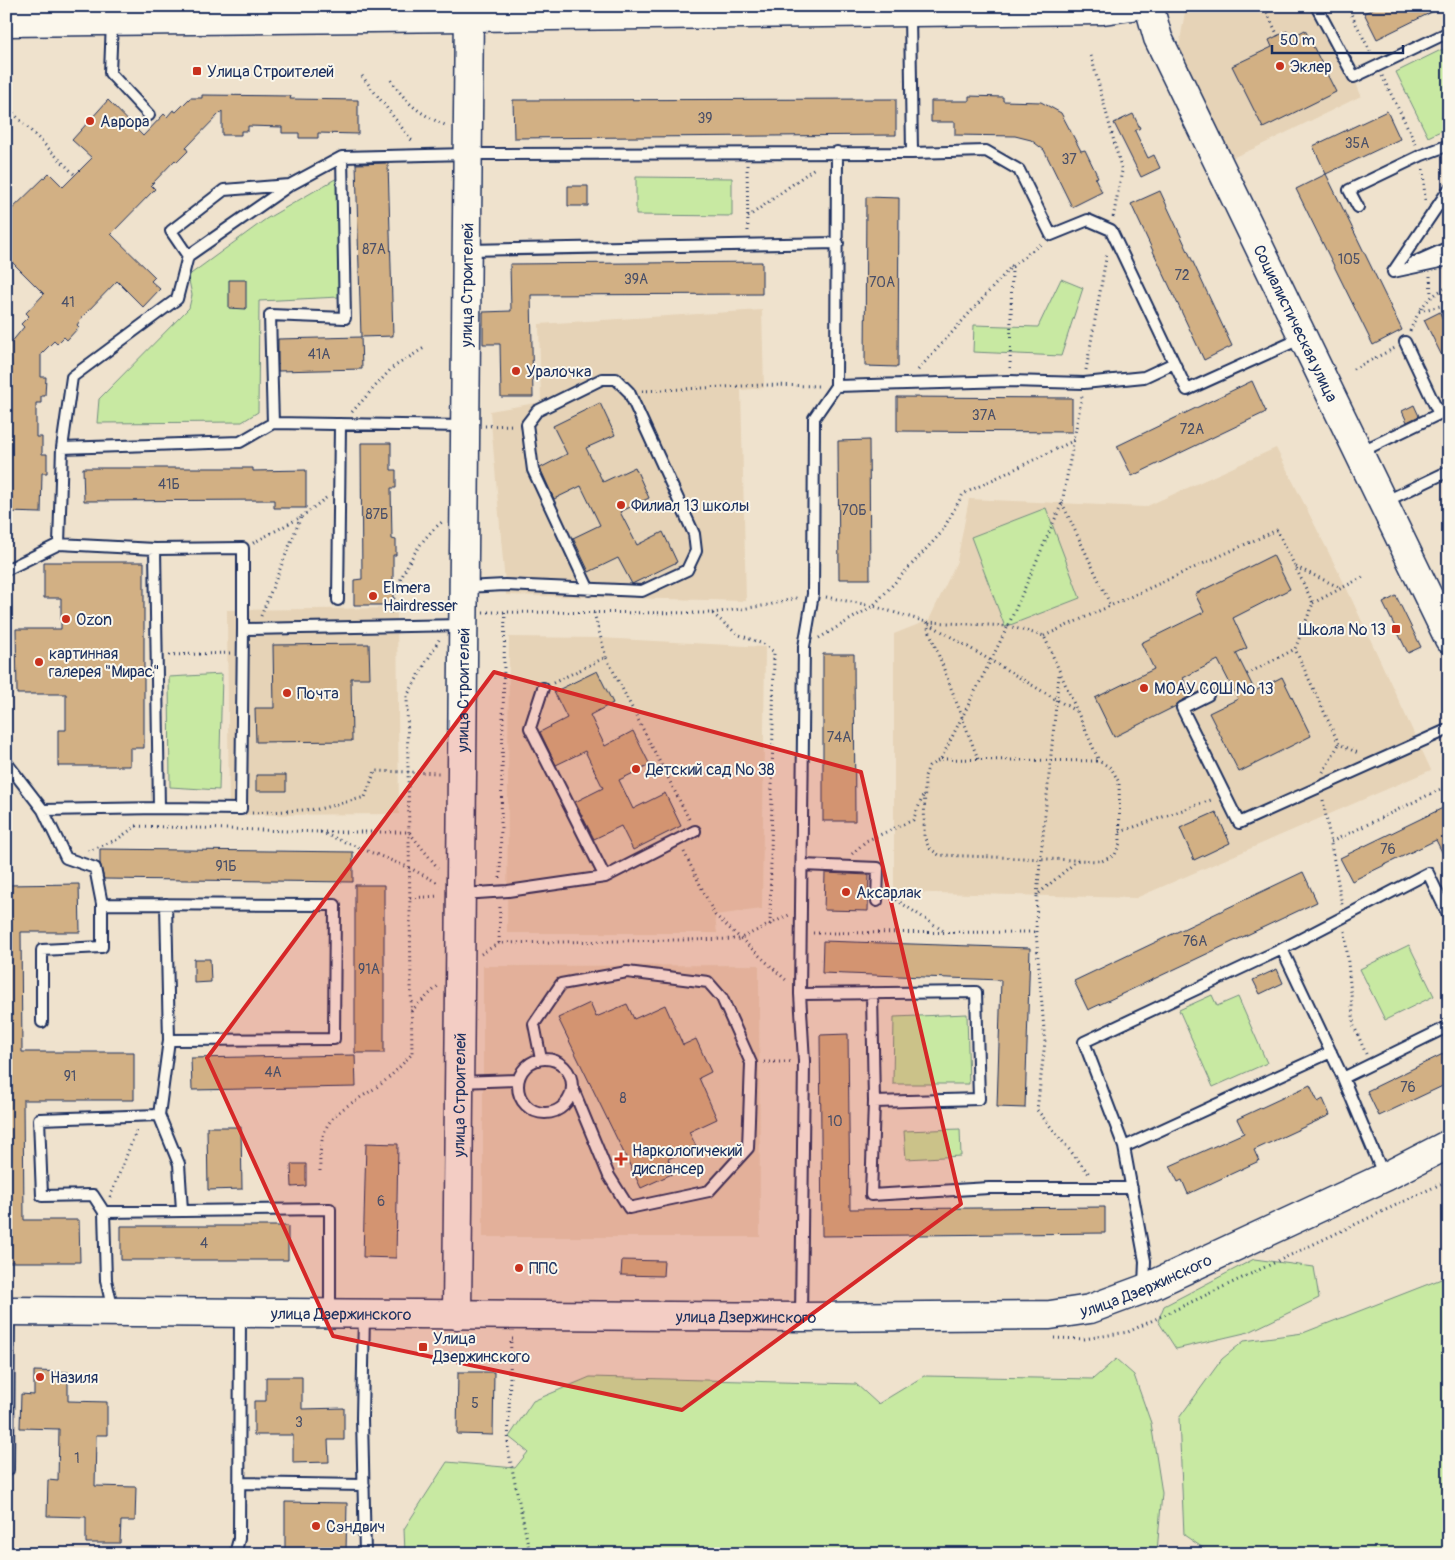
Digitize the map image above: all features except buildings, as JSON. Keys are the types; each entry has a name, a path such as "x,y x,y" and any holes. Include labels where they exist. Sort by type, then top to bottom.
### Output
{"main road":[{"path":"6,22 469,11 910,13 1103,10 1132,6"},
{"name":"Социалистическая улица","path":"1149,6 1158,38 1449,639"},
{"name":"улица Строителей","path":"457,1315 462,772 460,613 474,426 467,250 458,155 469,11"},
{"name":"улица Дзержинского","path":"8,1311 801,1317 1050,1315 1090,1309 1144,1289 1385,1177 1449,1144"}],"lane":[{"path":"1316,6 1354,77 1449,32"},
{"path":"910,13 912,153"},
{"path":"112,20 110,73 149,115"},
{"path":"1358,207 1350,190 1422,155 1449,145"},
{"path":"59,544 62,448 72,376 177,299 188,256 290,185 342,158 458,155 912,153 986,150 1019,170 1051,235 1088,220 1111,230 1187,390 1304,337"},
{"path":"801,1317 804,1062 800,994 800,909 804,647 813,594 814,418 836,386 837,152"},
{"path":"273,423 270,315 345,318 342,158"},
{"path":"188,256 171,231 224,190 290,185"},
{"path":"1393,272 1449,189"},
{"path":"467,250 838,243"},
{"path":"1393,272 1449,248"},
{"path":"1393,272 1449,260"},
{"path":"1359,452 1438,414 1405,342"},
{"path":"836,386 1010,381 1084,383 1144,377 1174,363"},
{"path":"243,628 388,626 460,613 505,585 589,590 642,591 687,570 696,552 694,534 629,392 616,379 602,379 537,410 527,424 533,470 589,590"},
{"path":"62,448 240,442 273,423 474,426"},
{"path":"338,600 340,424"},
{"path":"1383,503 1449,471"},
{"path":"6,570 59,544 155,549 243,548 240,808 43,810"},
{"path":"155,549 159,808"},
{"path":"543,688 530,728 605,877"},
{"path":"1208,694 1182,708 1239,823 1449,729"},
{"path":"6,762 43,810 66,858 95,868 102,904 102,947 42,950 42,1022"},
{"path":"461,894 500,891 605,877 694,831"},
{"path":"802,865 878,868 877,901"},
{"path":"1144,1289 1144,1261 1124,1147 1084,1042 1282,949 1428,873 1449,917"},
{"path":"102,904 335,905 334,1039 169,1040"},
{"path":"166,904 169,1040 159,1115 179,1164 182,1210"},
{"path":"1282,949 1343,1078 1385,1177"},
{"path":"541,1059 534,1024 561,984 627,972 708,982 722,998 751,1063 748,1148 709,1191 629,1208 609,1176 573,1089 569,1073 557,1062 541,1059 526,1066 518,1080 520,1098 532,1111 550,1114 566,1105 573,1089"},
{"path":"800,994 976,992 980,1099 874,1102"},
{"path":"872,993 874,1102 872,1195 989,1188 1132,1188"},
{"path":"1343,1078 1449,1026"},
{"path":"1124,1147 1330,1052"},
{"path":"459,1082 518,1080"},
{"path":"113,1312 106,1280 104,1212 93,1194 42,1196 39,1119 142,1114 159,1115"},
{"path":"104,1212 330,1209 330,1314"},
{"path":"6,1470 8,1470 8,1311"},
{"path":"235,1554 239,1539 240,1313"},
{"path":"364,1314 362,1418 365,1554"},
{"path":"239,1483 364,1485"}],"path":[{"path":"1347,6 1422,155"},
{"path":"1265,8 1278,36"},
{"path":"941,759 1008,626 1062,503 1075,440 1122,170 1091,56"},
{"path":"362,76 424,156"},
{"path":"390,80 404,99 422,115 445,125"},
{"path":"6,106 75,175"},
{"path":"446,116 445,125 458,155"},
{"path":"748,217 837,152"},
{"path":"747,153 748,244"},
{"path":"906,383 1012,266 1051,235"},
{"path":"1010,381 1012,266"},
{"path":"1449,286 1432,295 1418,311 1449,304"},
{"path":"340,424 392,368 424,348"},
{"path":"629,392 764,385 836,386"},
{"path":"474,426 527,424"},
{"path":"804,647 873,606 941,533 963,494 1075,440"},
{"path":"243,548 300,517 340,489"},
{"path":"1062,503 1111,606"},
{"path":"256,629 300,517"},
{"path":"388,626 394,594 410,562 431,530 446,519 446,529"},
{"path":"320,1171 319,1147 327,1123 350,1102 382,1084 412,1054 410,1012 410,868 406,773 407,696 460,613 504,611 712,613 769,605 813,594 873,606 926,622 1008,626 1044,636 1277,530 1313,602"},
{"path":"1295,567 1341,588"},
{"path":"1247,674 1295,649 1313,602 1363,577"},
{"path":"499,943 504,611"},
{"path":"594,613 606,657 694,831"},
{"path":"712,613 737,634 763,644 774,652 770,926"},
{"path":"926,622 990,662 1079,713"},
{"path":"926,622 961,720 978,759"},
{"path":"1044,636 1099,761"},
{"path":"1295,649 1339,744 1376,762"},
{"path":"158,655 243,652"},
{"path":"543,688 606,657"},
{"path":"1059,673 1058,700 1050,760 1037,895 1036,932 1044,1042 1037,1110 1101,1188"},
{"path":"1339,744 1323,769 1322,787 1344,918 1354,1026 1370,1064"},
{"path":"941,759 1050,760 1099,761 1111,768 1119,782 1120,843 1115,855 1102,861 939,855 929,848 924,836 924,794 925,776 929,766 941,759"},
{"path":"242,814 319,809 365,798 375,771 406,773 462,772"},
{"path":"1331,842 1449,785"},
{"path":"839,866 866,841 913,820 924,794"},
{"path":"1120,832 1225,795"},
{"path":"86,852 116,840 144,822"},
{"path":"136,826 320,832 409,832"},
{"path":"320,832 410,868 461,894"},
{"path":"409,832 461,894"},
{"path":"678,840 715,915 739,939 764,958 800,994"},
{"path":"1037,895 1078,859"},
{"path":"878,868 893,899 945,932"},
{"path":"410,898 461,894"},
{"path":"410,1012 460,966 499,943 739,939 770,926 800,909"},
{"path":"800,933 1036,932"},
{"path":"751,1063 804,1062"},
{"path":"104,1212 142,1114"}],"highlighted area":[{"path":"494,672 861,772 961,1204 682,1410 333,1336 207,1058"}],"shaded area":[{"path":"1186,6 1316,6 1354,77 1361,96 1220,163 1175,70"},
{"name":"Филиал 13 школы","path":"762,310 764,388 741,390 746,601 506,595 490,411 541,402 539,324"},
{"name":"МОАУ СОШ № 13","path":"1276,448 1345,585 1431,770 1136,898 894,892 894,634 929,620 957,561 969,499 1145,507"},
{"path":"397,608 399,814 229,815 227,610"},
{"name":"Детский сад № 38","path":"509,637 600,638 765,647 762,909 715,915 717,933 507,933"},
{"name":"Наркологичекий диспансер","path":"759,965 760,1237 483,1237 483,966"}],"green space":[{"path":"1449,46 1449,127 1428,137 1396,72"},
{"path":"636,177 732,178 732,216 636,215"},
{"path":"337,178 339,297 259,301 258,412 242,422 97,423 99,399 189,308 192,295 188,276 266,219"},
{"path":"1061,279 1083,288 1061,356 973,352 974,325 1038,327"},
{"path":"1046,508 1080,598 1005,627 971,537"},
{"path":"222,674 219,790 170,787 169,677"},
{"path":"1409,945 1434,996 1385,1020 1360,969"},
{"path":"1212,995 1217,1006 1238,997 1267,1063 1213,1087 1179,1010"},
{"path":"967,1014 969,1084 893,1084 894,1017"},
{"path":"960,1129 961,1156 906,1159 904,1131"},
{"path":"1254,1259 1314,1267 1319,1298 1249,1332 1176,1349 1158,1321 1164,1306"},
{"path":"1449,1276 1449,1554 1212,1554 1184,1535 1179,1418 1222,1359 1244,1341 1303,1333"},
{"path":"1116,1359 1134,1375 1151,1423 1162,1493 1157,1552 1155,1554 405,1554 404,1529 447,1462 515,1468 528,1452 509,1437 533,1401 590,1377 856,1384 878,1404 924,1376 1093,1379"}],"place":[{"name":"Эклер","path":"1280,66"},
{"name":"Улица Строителей","path":"197,71"},
{"name":"Аврора","path":"90,121"},
{"name":"Уралочка","path":"516,371"},
{"name":"Филиал 13 школы","path":"621,505"},
{"name":"Elmera Hairdresser","path":"373,596"},
{"name":"Ozon","path":"66,619"},
{"name":"Школа № 13","path":"1396,629"},
{"name":"картинная галерея \"Мирас\"","path":"39,662"},
{"name":"МОАУ СОШ № 13","path":"1144,688"},
{"name":"Почта","path":"287,693"},
{"name":"Детский сад № 38","path":"636,769"},
{"name":"Аксарлак","path":"846,892"},
{"name":"Наркологичекий диспансер","path":"621,1159"},
{"name":"ППС","path":"519,1268"},
{"name":"Улица Дзержинского","path":"423,1347"},
{"name":"Назиля","path":"40,1377"},
{"name":"Сэндвич","path":"316,1526"}]}
